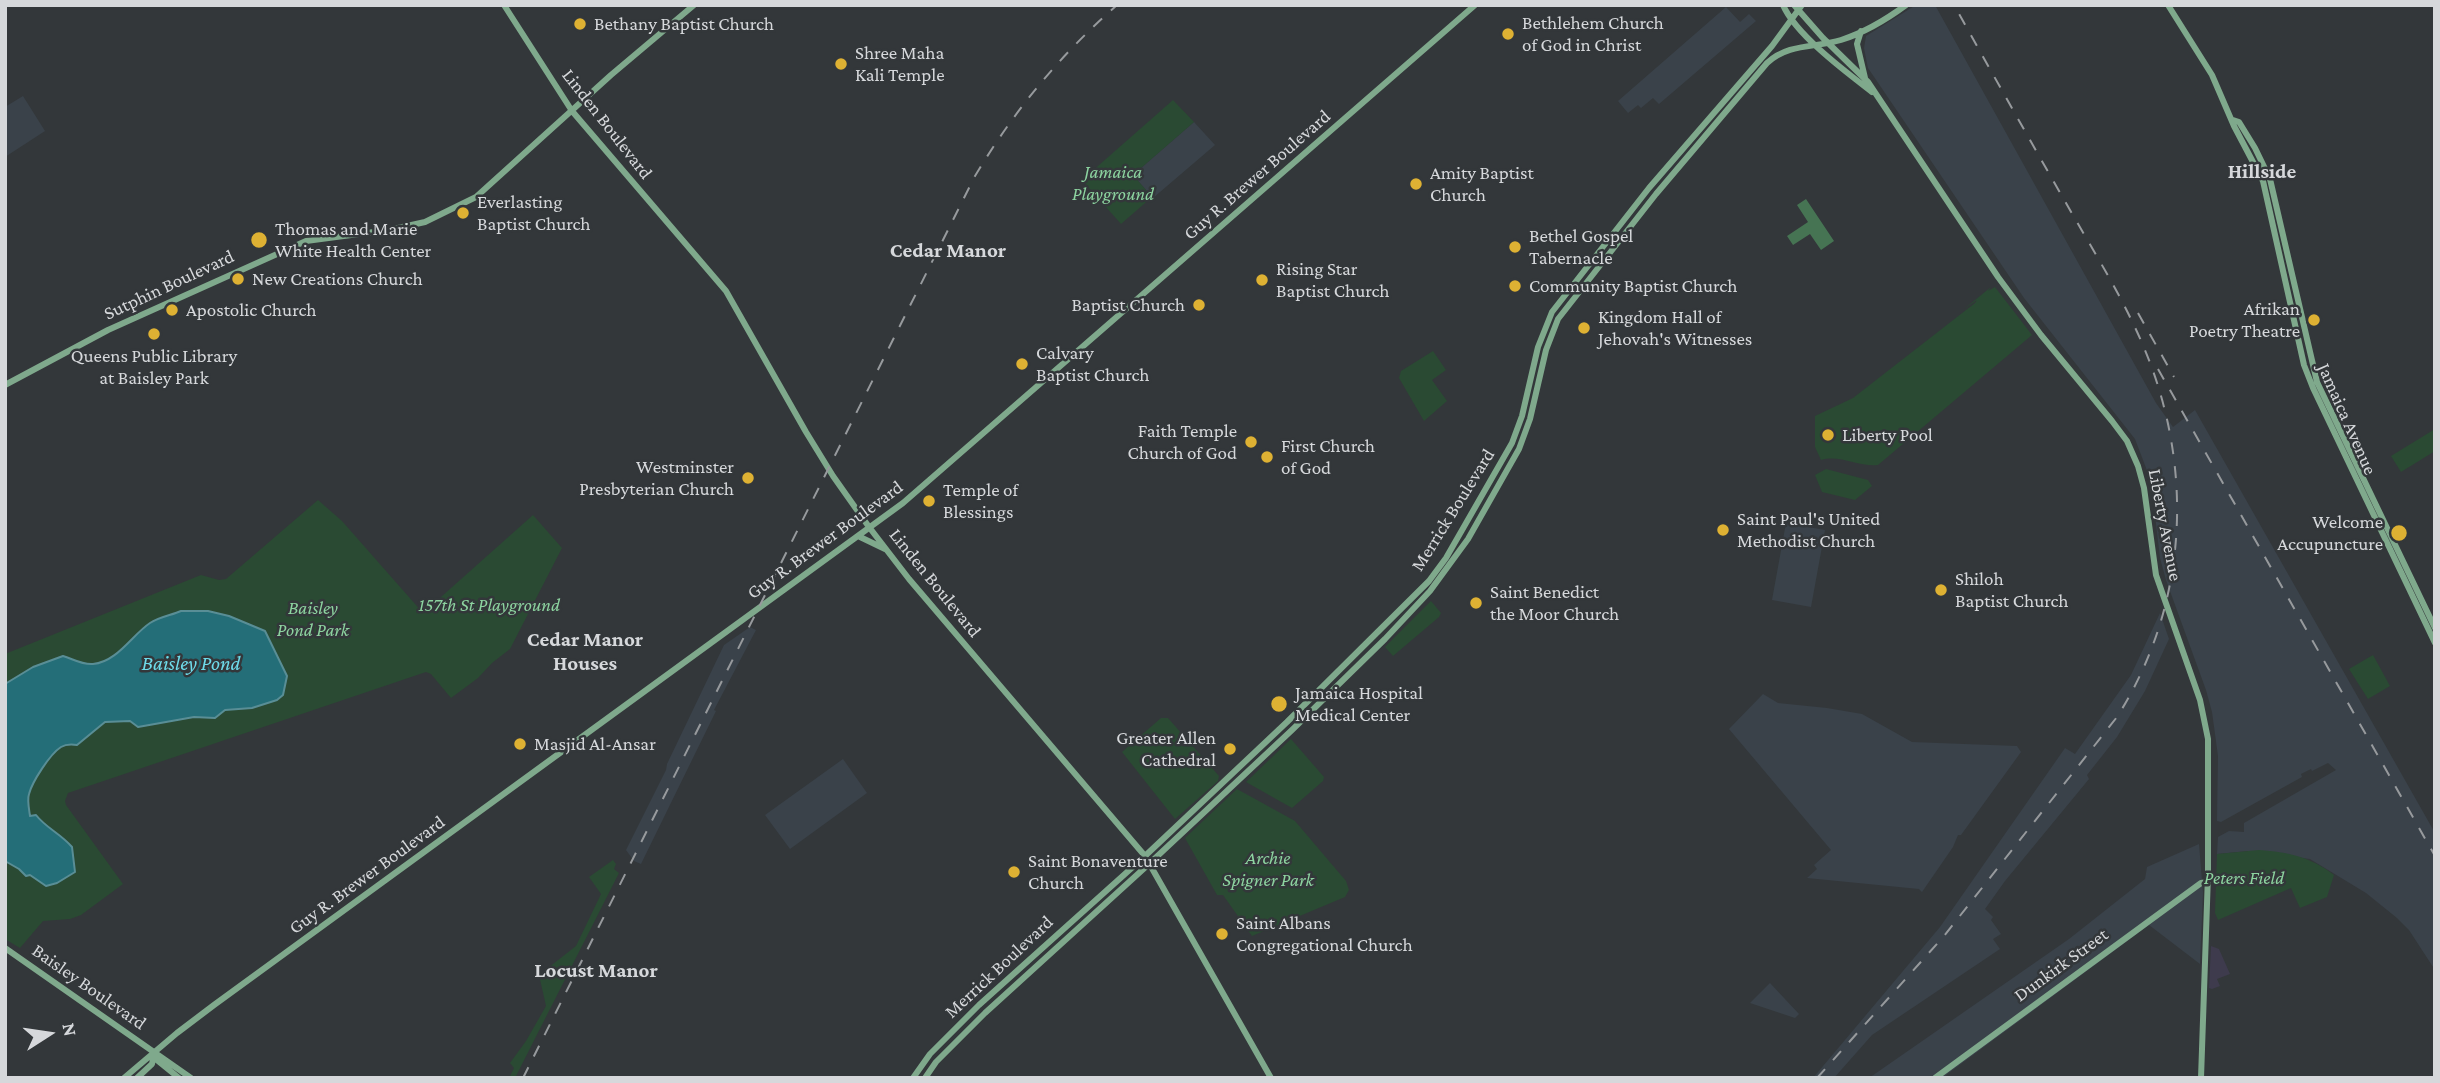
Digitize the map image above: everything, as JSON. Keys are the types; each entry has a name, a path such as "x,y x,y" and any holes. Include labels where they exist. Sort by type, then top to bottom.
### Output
{"main road":[{"name":"Linden Boulevard","path":"504,5 572,111 726,291 806,432 869,527 909,579 1150,863 1270,1078"},
{"name":"Sutphin Boulevard","path":"5,385 108,330 306,241 389,230 439,217 476,197 694,5"},
{"name":"Guy R. Brewer Boulevard","path":"124,1078 205,1012 858,536 948,466 1475,5"},
{"name":"Liberty Avenue","path":"1783,5 1791,19 1816,44 1876,96"},
{"name":"Merrick Boulevard","path":"925,1078 936,1062 983,1014 1292,730 1385,639 1448,569 1488,506 1519,449 1530,419 1546,350 1558,318 1656,194 1768,63 1788,50 1841,40 1906,5"},
{"name":"Jamaica Avenue","path":"2168,5 2212,75 2234,126 2263,181 2269,198 2304,365 2435,643"},
{"name":"Liberty Avenue","path":"1798,7 1828,43 1865,79 1998,277 2041,335 2112,421 2135,456 2144,488 2156,575 2200,700 2207,732 2208,882 2201,1078"},
{"name":"Merrick Boulevard","path":"913,1078 930,1054 976,1008 1145,856 1287,722 1429,581 1446,558 1512,443 1522,416 1538,347 1552,312 1641,198 1772,46 1798,7"},
{"path":"1861,30 1857,44 1865,79"},
{"name":"Jamaica Avenue","path":"2233,120 2239,122 2270,180 2284,230 2306,345 2320,390 2435,628"},
{"path":"858,536 887,550"},
{"name":"Dunkirk Street","path":"1935,1078 2201,883 2208,882"},
{"name":"Baisley Boulevard","path":"5,948 191,1078"},
{"path":"976,1008 983,1014"},
{"name":"Guy R. Brewer Boulevard","path":"137,1078 152,1063 155,1052"},
{"name":"Baisley Boulevard","path":"155,1052 158,1061 179,1078"}],"shaded area":[{"path":"1916,5 1935,5 2156,403 2173,427 2195,410 2435,833 2435,970 2409,930 2397,918 2366,893 2310,859 2249,851 2217,854 2218,837 2229,831 2244,832 2244,823 2336,770 2328,763 2312,771 2311,769 2301,774 2302,777 2221,822 2217,821 2218,756 2212,712 2166,580 2160,558 2151,481 2135,439 2024,298 1868,68 1864,48 1866,36"},
{"path":"1726,7 1740,22 1749,14 1756,21 1659,104 1653,98 1641,108 1638,105 1628,113 1618,101"},
{"path":"23,96 45,131 5,157 5,107"},
{"path":"1194,122 1215,145 1153,198 1133,175"},
{"path":"1786,523 1825,530 1811,607 1772,600"},
{"path":"2160,613 2169,639 2145,691 2117,737 2087,775 2089,779 1985,909 1993,917 1991,920 2001,934 1993,939 2000,949 1872,1035 1834,1078 1813,1078 1940,927 2065,748 2075,754 2131,675"},
{"path":"750,627 756,630 714,710 716,711 641,864 634,861 626,850 724,645"},
{"path":"1763,694 1778,703 1862,714 1912,742 2017,746 2021,752 1961,835 1958,835 1953,847 1922,892 1919,889 1807,878 1817,869 1814,865 1831,850 1729,729"},
{"path":"843,759 867,793 790,849 765,815"},
{"path":"2199,844 2203,893 2200,964 2149,925 1942,1078 1869,1078 2069,939 2145,879 2147,867"},
{"path":"2211,946 2219,949 2230,974 2217,979 2220,986 2212,989 2209,988"},
{"path":"1770,983 1799,1014 1795,1018 1750,1003"}],"green space":[{"name":"Jamaica Playground","path":"1173,100 1194,122 1133,175 1152,197 1121,224 1082,180"},
{"path":"1806,199 1834,241 1821,250 1810,234 1793,245 1787,236 1808,222 1797,205"},
{"path":"1991,287 1988,291 1995,287 2032,335 1878,465 1835,459 1821,460 1815,447 1815,416 1853,398 1975,303 1977,300 1964,309"},
{"path":"1433,351 1446,370 1432,380 1447,401 1424,421 1399,378 1401,371"},
{"path":"2435,429 2435,451 2401,472 2391,456"},
{"path":"1826,469 1868,480 1872,486 1855,500 1822,492 1815,475"},
{"name":"Baisley Pond Park","path":"318,500 342,521 423,613 533,515 562,548 510,649 451,698 431,674 426,672 68,793 66,805 123,884 81,915 70,919 43,921 20,948 5,939 5,654 201,575 226,579"},
{"path":"1431,601 1441,613 1439,617 1393,656 1385,647"},
{"path":"2373,655 2390,686 2368,699 2349,669"},
{"name":"Archie Spigner Park","path":"1161,718 1168,718 1219,776 1218,781 1175,819 1122,752"},
{"name":"Archie Spigner Park","path":"1291,739 1324,777 1323,781 1292,808 1246,782"},
{"name":"Archie Spigner Park","path":"1237,789 1295,821 1346,881 1349,890 1345,897 1252,936 1223,895 1217,895 1185,838"},
{"name":"Peters Field","path":"2259,850 2299,856 2334,875 2327,897 2300,908 2291,888 2218,920 2215,913 2217,854"},
{"path":"613,860 616,864 614,869 619,873 515,1078 509,1078 514,1068 510,1063 546,1006 539,975 576,946 601,894 589,877"}],"water":[{"name":"Baisley Pond","path":"181,611 208,611 229,616 265,631 287,676 283,695 277,700 252,708 225,710 215,718 194,717 138,727 130,721 105,722 77,745 61,747 38,776 29,794 28,805 30,816 36,815 72,847 75,872 46,886 30,875 26,876 5,861 5,684 33,667 63,656 85,664 102,662 117,653 150,623"}],"railway":[{"path":"523,1078 975,176 1039,85 1076,44 1117,5"},
{"path":"1817,1078 1944,936 2117,717 2141,673 2159,628 2171,581 2176,533 2176,485 2171,437 2159,389 2142,343 2116,289 1954,5"},
{"path":"2138,313 2174,377"},
{"path":"2158,369 2435,856"}],"place":[{"name":"Bethany Baptist Church","path":"580,24"},
{"name":"Bethlehem Church of God in Christ","path":"1508,34"},
{"name":"Shree Maha Kali Temple","path":"841,64"},
{"name":"Amity Baptist Church","path":"1416,184"},
{"name":"Everlasting Baptist Church","path":"463,213"},
{"name":"Thomas and Marie White Health Center","path":"259,240"},
{"name":"Bethel Gospel Tabernacle","path":"1515,247"},
{"name":"New Creations Church","path":"238,279"},
{"name":"Rising Star Baptist Church","path":"1262,280"},
{"name":"Community Baptist Church","path":"1515,286"},
{"name":"Baptist Church","path":"1199,305"},
{"name":"Apostolic Church","path":"172,310"},
{"name":"Afrikan Poetry Theatre","path":"2314,320"},
{"name":"Kingdom Hall of Jehovah's Witnesses","path":"1584,328"},
{"name":"Queens Public Library at Baisley Park","path":"154,334"},
{"name":"Calvary Baptist Church","path":"1022,364"},
{"name":"Liberty Pool","path":"1828,435"},
{"name":"Faith Temple Church of God","path":"1251,442"},
{"name":"First Church of God","path":"1267,457"},
{"name":"Westminster Presbyterian Church","path":"748,478"},
{"name":"Temple of Blessings","path":"929,501"},
{"name":"Saint Paul's United Methodist Church","path":"1723,530"},
{"name":"Welcome Accupuncture","path":"2399,533"},
{"name":"Shiloh Baptist Church","path":"1941,590"},
{"name":"Saint Benedict the Moor Church","path":"1476,603"},
{"name":"Jamaica Hospital Medical Center","path":"1279,704"},
{"name":"Masjid Al-Ansar","path":"520,744"},
{"name":"Greater Allen Cathedral","path":"1230,749"},
{"name":"Saint Bonaventure Church","path":"1014,872"},
{"name":"Saint Albans Congregational Church","path":"1222,934"}],"district":[{"name":"Hillside","path":"2262,172"},
{"name":"Cedar Manor","path":"948,251"},
{"name":"Cedar Manor Houses","path":"585,652"},
{"name":"Locust Manor","path":"596,971"}],"park label":[{"name":"157th St Playground","path":"489,605"}]}
